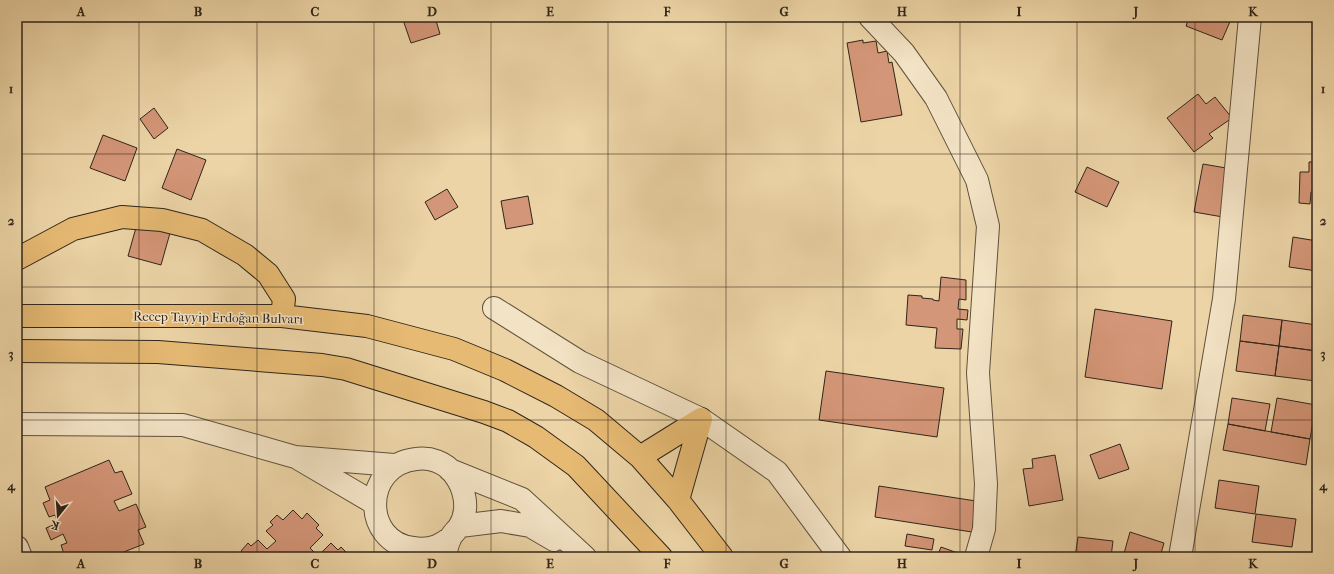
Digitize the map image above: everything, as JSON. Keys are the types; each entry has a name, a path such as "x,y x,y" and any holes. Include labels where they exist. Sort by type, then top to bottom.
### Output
{"main road":[{"path":"17,259 73,229 122,217 162,220 202,230 245,255 268,274 284,299 282,316"},
{"name":"Recep Tayyip Erdoğan Bulvarı","path":"17,316 282,316 367,326 454,349 505,370 556,396 596,420 640,457 678,500 722,557"},
{"path":"17,351 158,352 322,365 346,369 428,394 508,421 536,437 576,466 661,557"},
{"path":"640,457 702,419"},
{"path":"678,500 702,419"}],"street":[{"path":"870,17 904,53 936,98 977,180 988,226 978,373 986,484 984,529 976,557"},
{"path":"1180,557 1224,299 1250,17"},
{"path":"494,308 580,362 702,419 777,472 840,557"},
{"path":"17,424 183,425 295,457 394,465 408,460 422,458 438,461 450,470 460,482 465,496 465,512 451,540"},
{"path":"295,457 374,503"},
{"path":"394,465 384,475 377,488 374,503 376,517 383,531 398,549 407,547 422,549 436,546 501,521 530,526 584,557"},
{"path":"450,470 522,499 584,557"},
{"path":"17,547 21,557"}],"building":[{"path":"402,17 435,17 440,34 411,43"},
{"path":"1189,17 1232,17 1222,40 1186,26"},
{"path":"863,40 863,43 876,41 878,53 887,51 889,63 892,62 902,115 861,122 847,43"},
{"path":"1198,94 1206,104 1215,97 1232,118 1209,134 1213,138 1194,152 1167,118"},
{"path":"154,108 168,128 154,139 140,119"},
{"path":"103,135 137,148 125,181 90,168"},
{"path":"177,149 206,160 191,200 162,188"},
{"path":"1309,162 1317,162 1317,192 1311,192 1310,204 1299,203 1300,172 1309,172"},
{"path":"1203,164 1232,169 1223,217 1194,212"},
{"path":"1087,167 1119,182 1107,207 1075,192"},
{"path":"447,189 458,207 435,220 425,202"},
{"path":"528,196 533,224 506,229 501,201"},
{"path":"137,224 170,233 161,265 128,256"},
{"path":"1293,237 1317,241 1317,271 1289,267"},
{"path":"941,277 966,280 966,300 959,299 958,309 968,310 967,320 957,319 957,329 963,329 961,349 935,348 937,328 906,325 908,295 922,296 922,298 939,301"},
{"path":"1095,309 1172,321 1162,389 1085,377"},
{"path":"1243,315 1282,320 1279,346 1240,341"},
{"path":"1282,320 1317,325 1317,351 1279,346"},
{"path":"1240,341 1279,346 1275,376 1236,371"},
{"path":"1279,346 1317,351 1316,381 1275,376"},
{"path":"826,371 944,388 937,437 819,420"},
{"path":"1232,398 1270,404 1265,431 1228,424"},
{"path":"1277,398 1316,405 1310,439 1271,432"},
{"path":"1228,424 1310,439 1306,465 1223,450"},
{"path":"1120,444 1129,469 1099,479 1090,455"},
{"path":"1055,455 1063,500 1029,506 1023,469 1033,468 1032,459"},
{"path":"109,460 115,473 122,471 132,494 114,501 119,511 136,504 146,527 138,530 144,544 111,557 65,557 61,545 67,543 63,534 51,540 46,528 58,523 55,515 49,517 43,503 50,500 45,487"},
{"path":"1219,480 1259,486 1255,514 1215,508"},
{"path":"879,486 976,501 972,532 875,517"},
{"path":"293,510 302,519 307,513 319,525 316,528 323,535 310,548 318,556 331,543 338,550 341,547 351,557 246,557 241,551 248,543 251,546 258,540 267,549 276,541 266,531 273,525 270,522 277,515 283,520"},
{"path":"1256,514 1296,519 1292,547 1252,542"},
{"path":"1130,532 1164,543 1160,557 1123,557"},
{"path":"907,534 934,539 932,550 905,546"},
{"path":"1078,537 1113,541 1111,557 1075,557"},
{"path":"941,547 969,557 937,557"}]}
